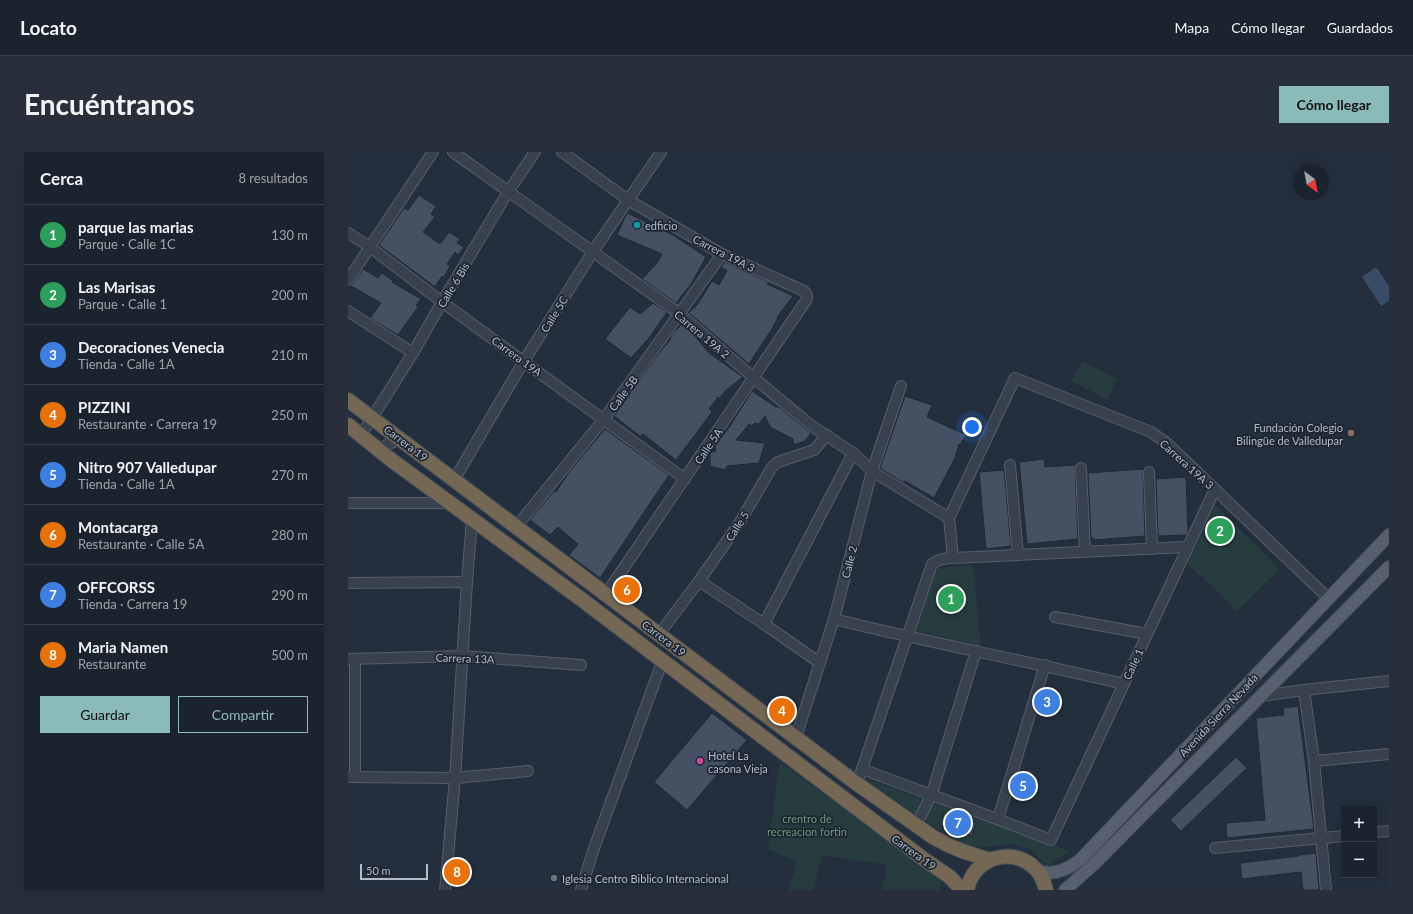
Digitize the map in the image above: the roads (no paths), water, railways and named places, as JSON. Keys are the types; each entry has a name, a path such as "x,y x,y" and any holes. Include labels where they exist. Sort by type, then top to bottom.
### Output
{"highway":[{"name":"Carrera 19","path":"348,400 856,783 916,825 954,849 990,860"},
{"name":"Carrera 19","path":"350,426 390,459 581,599 662,662 925,860 950,877 962,890"},
{"path":"967,890 969,882 979,867 990,860 1003,856 1015,857 1027,862 1037,871 1046,890"}],"main road":[{"name":"Avenida Sierra Nevada","path":"1037,871 1044,873 1056,872 1072,866 1082,859 1389,535"},
{"name":"Avenida Sierra Nevada","path":"1065,890 1094,864 1389,567"}],"street":[{"path":"348,280 432,152"},
{"name":"Carrera 19A 2","path":"453,152 680,314 812,426 853,453 872,471 949,518"},
{"name":"Calle 6 Bis","path":"350,426 359,430 364,430 413,353 508,192 535,152"},
{"name":"Carrera 19A 3","path":"562,152 628,200 722,254 804,291 807,296"},
{"name":"Calle 5C","path":"454,480 524,361 592,252 661,152"},
{"name":"Carrera 19A","path":"348,233 370,247 442,302 685,479"},
{"name":"Calle 5B","path":"516,527 604,419 722,254"},
{"name":"Calle 5A","path":"606,594 754,378 807,299 807,296"},
{"path":"348,311 413,353"},
{"name":"Carrera 19A 3","path":"949,518 1015,378 1151,432 1168,444 1328,598"},
{"name":"Calle 2","path":"796,737 834,619 872,471 901,386"},
{"name":"Calle 5","path":"659,634 699,581 740,522 772,467 778,462 814,450 827,435"},
{"path":"390,459 385,452 385,447 387,444 394,441 402,440"},
{"path":"764,624 853,453"},
{"path":"1010,465 1018,555"},
{"path":"1081,468 1085,552"},
{"path":"1149,472 1152,549"},
{"name":"Calle 1","path":"998,819 1051,840 1215,489"},
{"path":"348,503 452,503"},
{"path":"949,518 954,558"},
{"path":"445,890 455,778 472,519"},
{"path":"856,783 932,564 941,559 954,558 1187,547"},
{"path":"699,581 820,663"},
{"path":"348,583 467,582"},
{"path":"1055,617 1147,634"},
{"path":"834,619 907,637 1045,665 1124,684"},
{"path":"916,825 931,796 976,651"},
{"name":"Carrera 13A","path":"352,659 462,656 581,665"},
{"path":"352,659 352,777 455,778 528,771"},
{"path":"582,890 593,851 662,662"},
{"path":"862,769 931,796 998,819 1045,665"},
{"path":"1260,696 1389,681"},
{"path":"1304,690 1314,762 1326,890"},
{"path":"1314,762 1389,754"},
{"path":"1377,832 1389,831"},
{"path":"1215,848 1341,836"}],"water":[{"path":"1376,267 1389,286 1389,301 1381,306 1362,277"}],"place":[{"name":"edficio","path":"637,225"},
{"name":"Fundación Colegio Bilingüe de Valledupar","path":"1351,433"},
{"name":"Las Marisas","path":"1220,531"},
{"name":"Montacarga","path":"627,590"},
{"name":"parque las marias","path":"951,599"},
{"name":"Decoraciones Venecia","path":"1047,702"},
{"name":"PIZZINI","path":"782,711"},
{"name":"Hotel La casona Vieja","path":"700,761"},
{"name":"Nitro 907 Valledupar","path":"1023,786"},
{"name":"OFFCORSS","path":"958,823"},
{"name":"Maria Namen","path":"457,872"},
{"name":"Iglesia Centro Biblico Internacional","path":"554,878"}],"park label":[{"name":"crentro de recreacion fortin","path":"807,824"}]}
